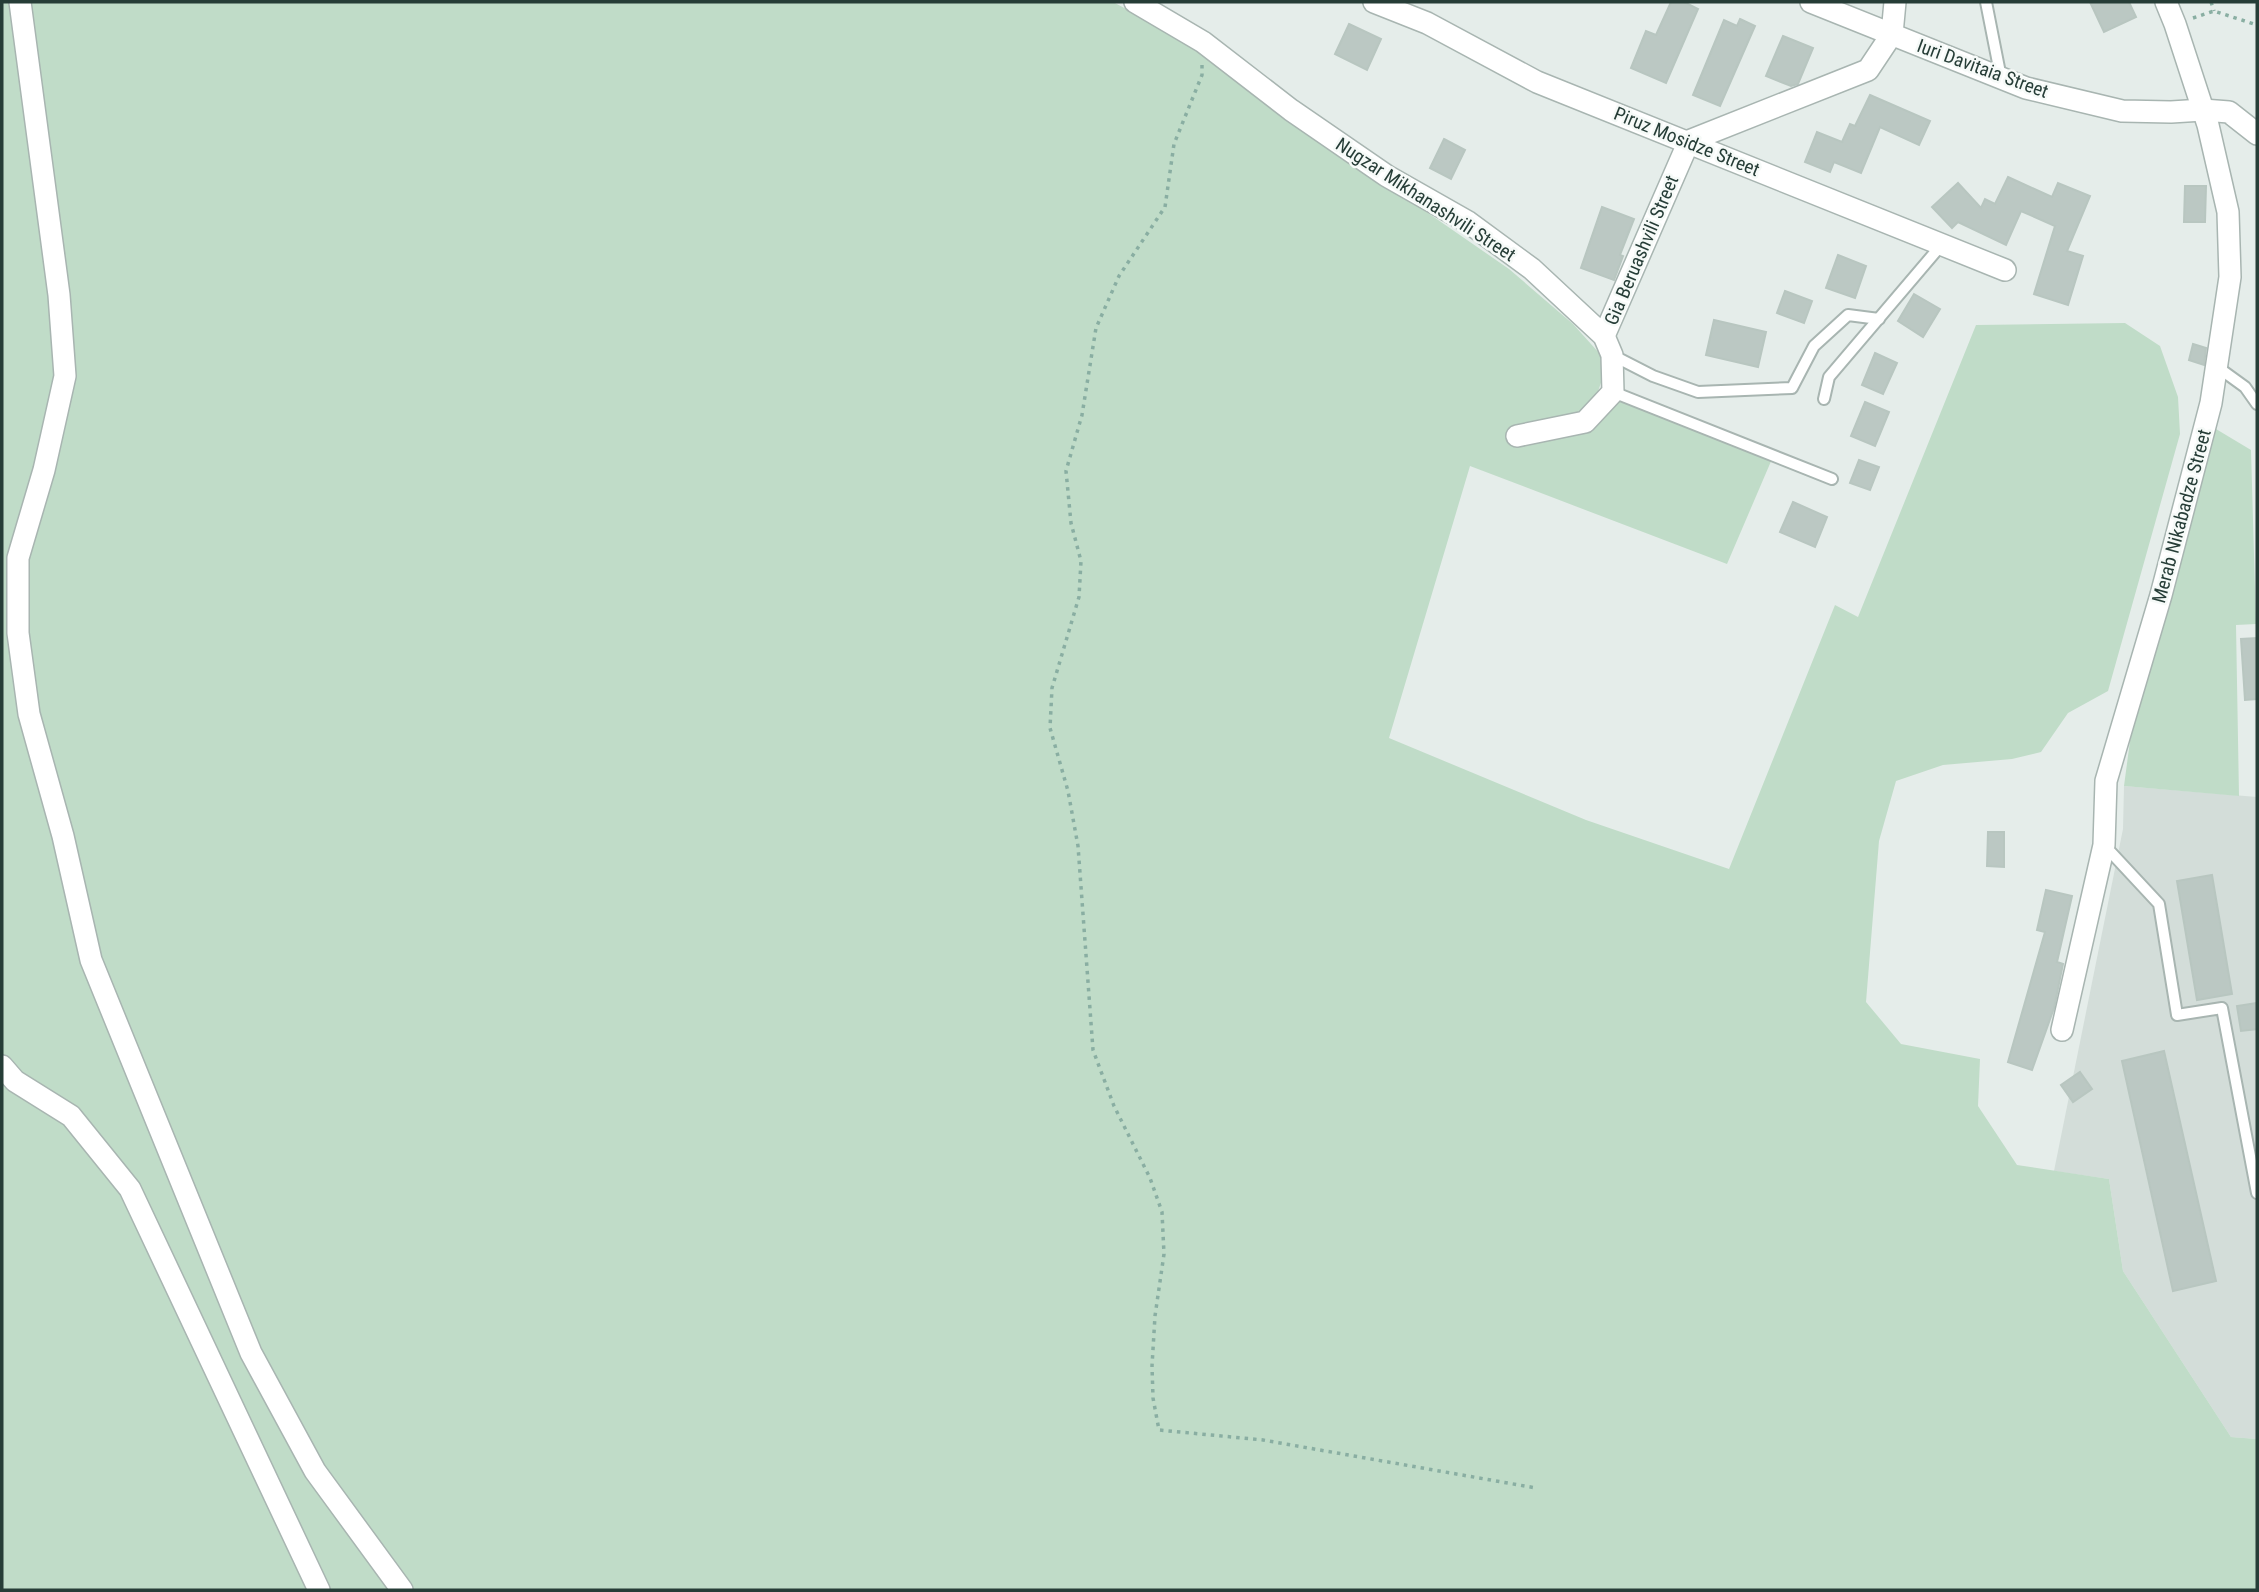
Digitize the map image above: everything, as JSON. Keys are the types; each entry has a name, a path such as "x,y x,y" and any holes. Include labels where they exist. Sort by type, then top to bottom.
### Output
{"street":[{"path":"20,2 59,295 65,376 44,470 18,558 18,633 29,714 63,836 92,960 251,1353 315,1471 402,1590"},
{"name":"Nugzar Mikhanashvili Street","path":"1135,2 1203,42 1291,110 1387,176 1468,222 1532,269 1608,345"},
{"name":"Piruz Mosidze Street","path":"1374,2 1427,23 1537,82 2006,270"},
{"name":"Iuri Davitaia Street","path":"1811,2 2026,88 2122,111 2229,112 2257,134"},
{"path":"1689,141 1868,70 1892,34 1895,2"},
{"name":"Merab Nikabadze Street","path":"2062,1030 2104,845 2106,781 2161,595 2211,403 2230,278 2228,212 2203,110 2166,2"},
{"name":"Gia Beruashvili Street","path":"1608,345 1689,141"},
{"path":"1517,436 1585,422 1613,392 1608,345"},
{"path":"2,1066 15,1081 71,1116 130,1189 319,1590"}],"lane":[{"path":"1986,2 2001,78"},
{"path":"1824,399 1829,377 1943,243"},
{"path":"1608,345 1653,376 1698,392 1792,388 1814,346 1848,315 1879,319"},
{"path":"2216,366 2245,387 2257,404"},
{"path":"1613,392 1832,479"},
{"path":"2104,845 2159,904 2177,1015 2222,1009 2257,1193"}],"path":[{"path":"2211,2 2214,10 2257,25"},
{"path":"1203,42 1202,75 1174,144 1165,208 1119,276 1096,328 1082,415 1066,471 1071,523 1081,561 1079,597 1052,688 1051,701 1051,728 1068,791 1078,846 1093,1050 1114,1106 1150,1178 1162,1212 1164,1254 1155,1316 1152,1366 1153,1398 1159,1430 1263,1440 1536,1488"}],"shaded area":[{"path":"2124,786 2257,797 2257,1439 2231,1437 2123,1271 2109,1179 2054,1171 2123,829"}],"green space":[{"path":"2,2 1113,2 1185,40 1217,67 1509,269 1573,324 1600,354 1603,377 1596,397 1625,403 1772,459 1727,564 1470,466 1389,738 1586,820 1729,869 1835,605 1858,617 1976,325 2125,323 2160,346 2178,397 2180,434 2108,691 2068,713 2041,752 2012,759 1943,765 1896,781 1879,841 1866,1002 1901,1044 1980,1059 1978,1106 2017,1165 2109,1179 2123,1271 2231,1437 2257,1439 2257,1590 2,1590"},
{"path":"2216,429 2251,450 2256,624 2236,625 2239,796 2124,786 2132,726"}],"building":[{"path":"1671,2 1684,2 1698,9 1666,83 1631,68 1646,31 1656,35"},
{"path":"2090,2 2129,2 2136,17 2104,32"},
{"path":"1740,19 1755,26 1720,106 1693,95 1724,20 1737,26"},
{"path":"1349,24 1381,39 1367,70 1335,54"},
{"path":"1783,36 1813,48 1798,84 1791,86 1766,76"},
{"path":"1870,95 1930,121 1919,145 1880,127 1861,173 1834,162 1830,172 1805,162 1817,132 1842,142 1850,124 1855,126"},
{"path":"1444,139 1465,150 1451,179 1430,168"},
{"path":"2008,177 2052,197 2058,183 2090,196 2067,251 2083,256 2068,305 2034,294 2055,226 2021,211 2006,245 1958,222 1952,228 1932,207 1958,183 1981,208 1985,199 1995,204"},
{"path":"2185,186 2206,186 2205,222 2184,222"},
{"path":"1602,207 1634,219 1614,280 1581,268"},
{"path":"1838,255 1866,266 1855,298 1826,288"},
{"path":"1785,291 1812,301 1804,323 1777,313"},
{"path":"1914,294 1940,309 1923,337 1898,321"},
{"path":"1714,320 1766,332 1758,367 1706,355"},
{"path":"2193,344 2206,348 2204,365 2189,360"},
{"path":"1875,353 1897,363 1883,394 1862,385"},
{"path":"1865,402 1889,412 1875,446 1851,436"},
{"path":"1859,460 1879,467 1870,490 1850,483"},
{"path":"1793,502 1827,517 1815,547 1780,532"},
{"path":"2257,638 2257,699 2245,700 2241,639"},
{"path":"1988,832 2004,832 2004,867 1987,866"},
{"path":"2212,875 2232,994 2197,1000 2177,881"},
{"path":"2046,890 2072,896 2057,962 2063,964 2054,1008 2032,1070 2008,1062 2045,932 2037,930"},
{"path":"2257,1003 2257,1029 2241,1031 2237,1006"},
{"path":"2164,1051 2216,1281 2173,1291 2122,1061"},
{"path":"2080,1072 2092,1089 2073,1102 2061,1085"}]}
